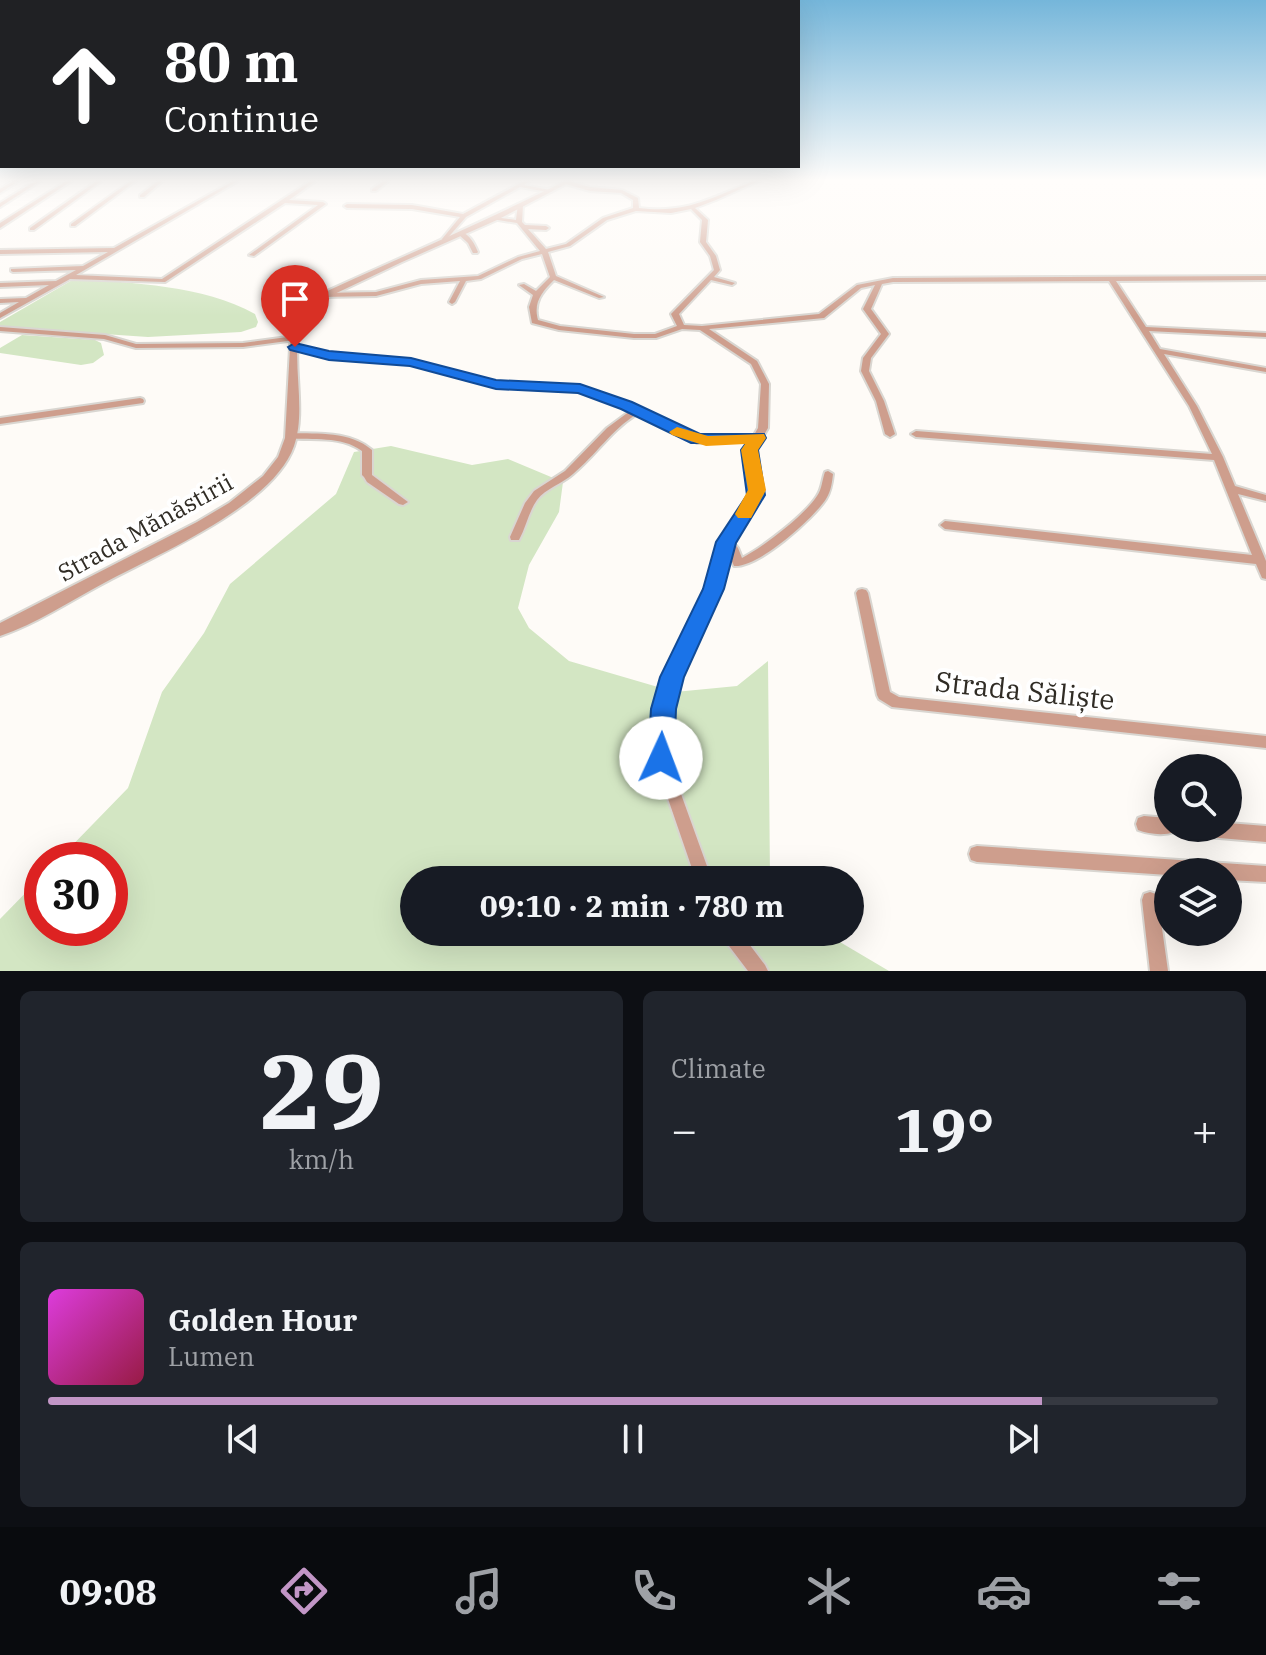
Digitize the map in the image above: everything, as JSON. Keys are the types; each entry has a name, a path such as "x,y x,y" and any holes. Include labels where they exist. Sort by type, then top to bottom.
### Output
{"street":[{"path":"32,229 37,225"},
{"path":"1,315 159,225"},
{"path":"71,277 163,281 247,225"},
{"path":"252,255 293,225"},
{"path":"445,239 456,225"},
{"name":"Strada Mănăstirii","path":"0,630 218,515 249,494 274,471 284,457 291,436 295,342 300,310 321,295 479,225"},
{"path":"522,225 545,252 553,277 601,297"},
{"path":"525,225 546,228"},
{"path":"321,295 376,294 421,282 479,278 520,258 576,241 597,225"},
{"path":"681,327 674,317 711,278 717,265 703,242 705,225"},
{"path":"460,233 471,242 475,252"},
{"path":"0,252 116,250"},
{"path":"13,270 86,268"},
{"path":"553,277 536,294 533,317 544,325 647,337 681,327 702,328 821,316 859,286 880,282 921,279 1266,278"},
{"path":"711,278 732,283"},
{"path":"1112,280 1183,387 1218,457 1266,575"},
{"path":"452,302 463,281"},
{"path":"880,282 867,309 885,334 867,358 865,371 880,401 890,434"},
{"path":"0,285 61,283"},
{"path":"522,285 536,294"},
{"path":"0,301 31,300"},
{"path":"699,866 661,758 664,709 672,677 713,589 726,542 756,495 750,450 763,428 765,384 754,363 702,328"},
{"path":"0,329 105,337 136,346 295,342 329,356 411,362 496,384 580,389 697,440 758,438"},
{"path":"1145,329 1266,335"},
{"path":"1159,351 1266,370"},
{"path":"0,421 140,401"},
{"path":"515,537 523,526 532,499 539,491 572,469 597,440 636,411"},
{"path":"916,434 1218,457"},
{"path":"291,436 339,438 361,444 368,455 367,475 403,502"},
{"path":"726,542 738,563 758,555 817,502 826,487 828,474"},
{"path":"1230,488 1266,498"},
{"path":"945,525 1259,560"},
{"path":"1252,544 1266,548"},
{"name":"Strada Săliște","path":"862,593 884,695 897,703 1266,742"},
{"path":"1144,824 1154,825"},
{"path":"1242,832 1266,834"},
{"path":"977,854 1266,874"},
{"path":"1150,900 1159,971"},
{"path":"740,946 759,971"}],"green space":[{"path":"74,279 190,291 234,304 255,314 258,322 256,327 241,332 148,337 0,327 0,322"},
{"path":"22,335 95,340 101,343 104,355 93,363 81,365 0,353 0,348"},
{"path":"391,446 472,465 508,459 563,482 559,512 529,565 518,608 529,628 569,661 675,692 737,686 768,661 770,866 400,866 400,946 847,946 889,971 0,971 0,919 24,894 24,946 128,946 128,842 76,842 128,788 162,692 204,633 230,584 336,494 354,452"}],"slow traffic":[{"path":"677,432 706,441 758,438 750,450 757,490 745,514"}],"route":[{"path":"295,347 329,356 423,364 496,384 580,389 627,406 697,440 758,438 750,450 756,495 726,542 713,589 672,677 664,709 661,758"}]}
